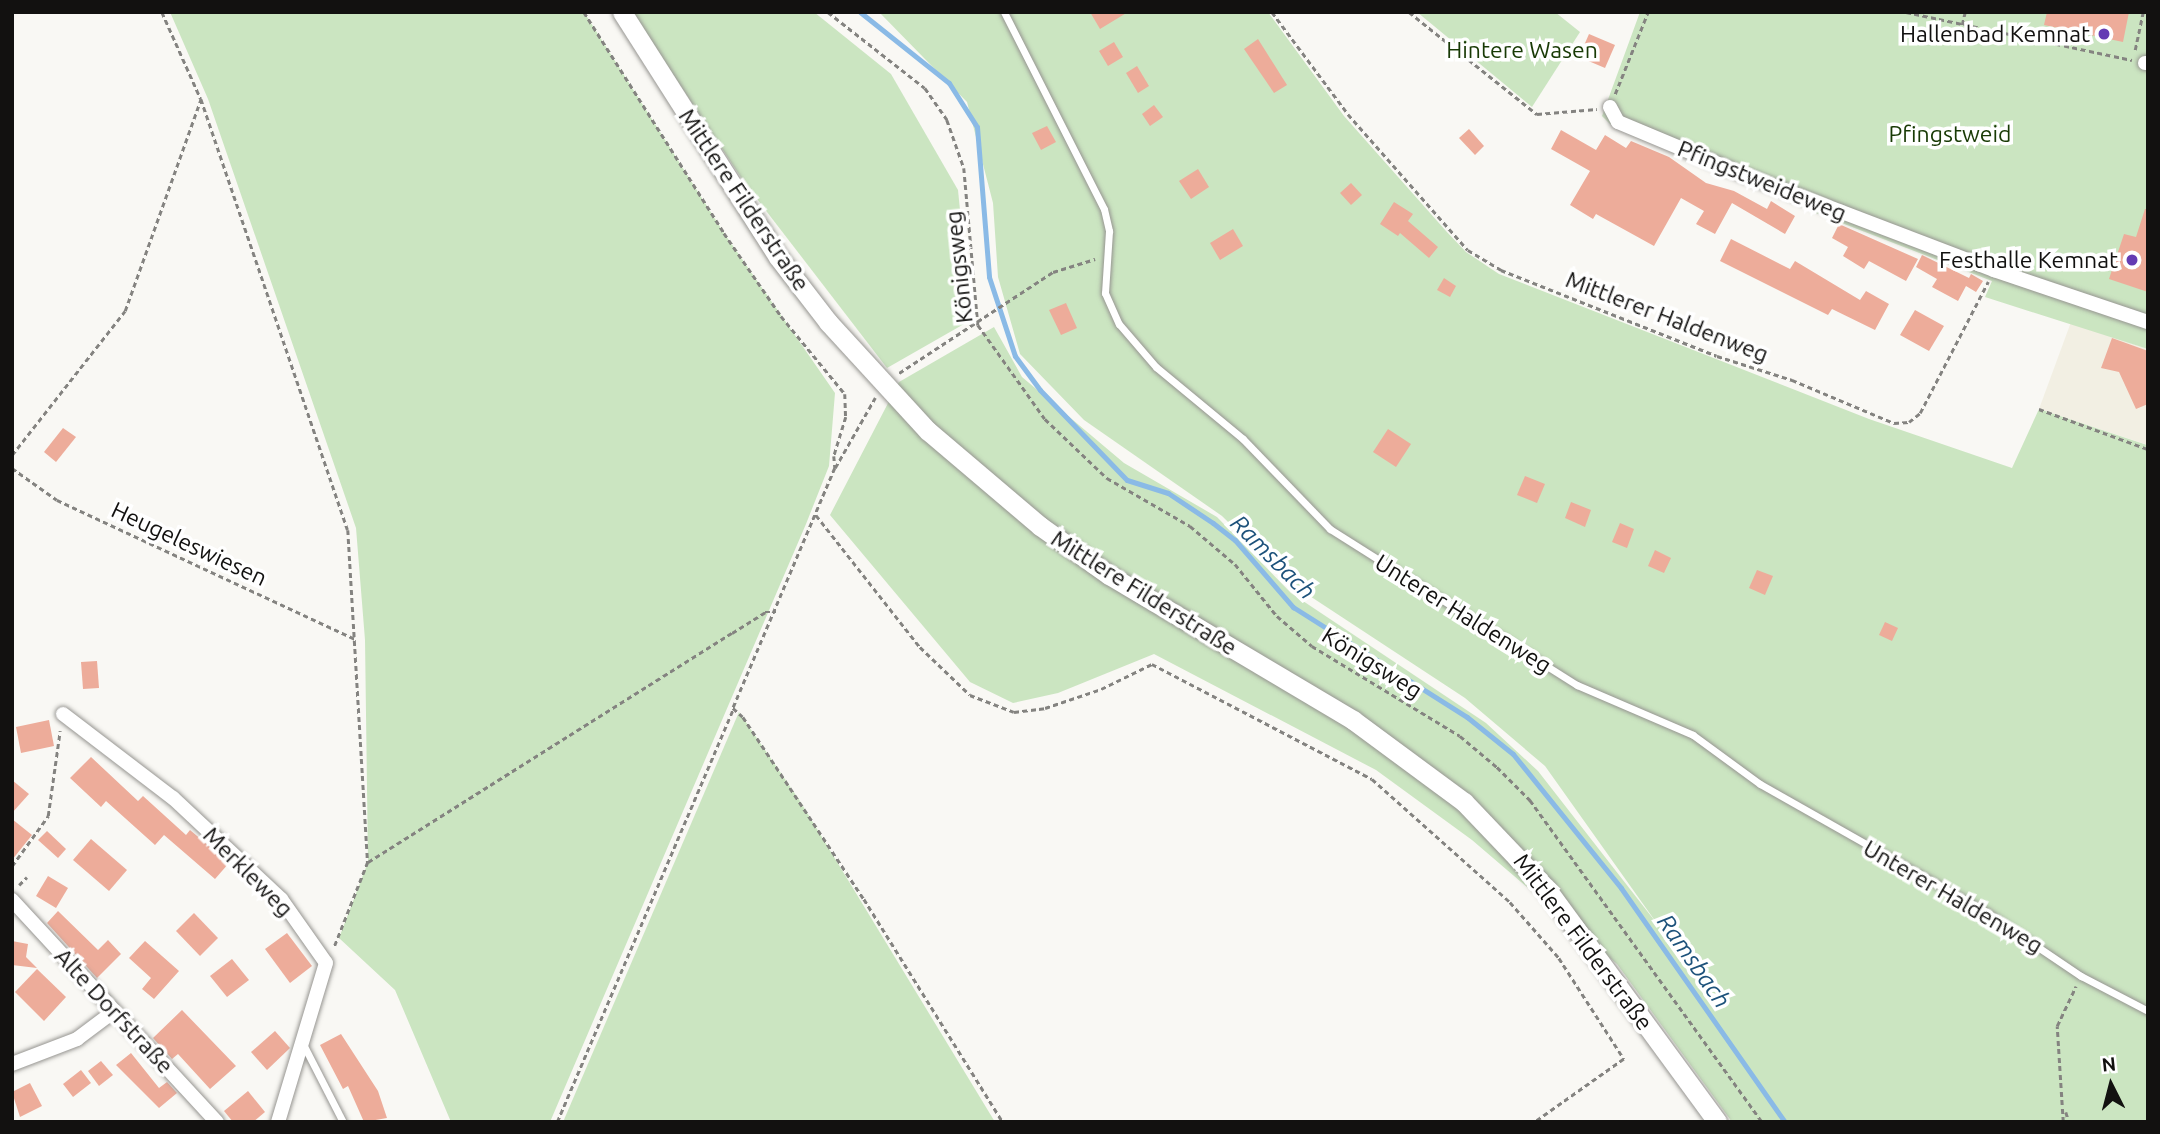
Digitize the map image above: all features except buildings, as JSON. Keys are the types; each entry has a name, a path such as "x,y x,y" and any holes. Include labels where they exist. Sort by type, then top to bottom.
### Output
{"main road":[{"name":"Mittlere Filderstraße","path":"622,12 778,257 828,322 928,431 1029,517 1108,575 1353,720 1464,802 1546,888 1717,1122"}],"street":[{"name":"Pfingstweideweg","path":"1610,107 1614,120 1634,129 1994,270 2148,322"},
{"name":"Merkleweg","path":"66,716 173,798 281,899 326,963"},
{"name":"Alte Dorfstraße","path":"12,900 217,1122"},
{"path":"278,1122 326,963"},
{"path":"12,1064 77,1040 113,1012"}],"lane":[{"name":"Unterer Haldenweg","path":"1004,12 1104,209 1109,231 1103,274 1110,309 1134,342 1185,394 1243,439 1347,543 1577,685 1693,735 1760,783 1986,912 2081,976 2148,1011"},
{"path":"302,1040 344,1122"}],"path":[{"path":"162,12 201,99 348,530 358,640 368,862 326,963"},
{"path":"557,1122 733,708 778,612 835,468 834,456 846,417 845,394 781,316 724,233 584,12"},
{"name":"Königsweg","path":"828,12 925,88 947,120 964,168 978,325 1045,419 1107,478 1190,526 1235,564 1277,616 1312,646 1460,736 1530,800 1762,1122"},
{"name":"Mittlerer Haldenweg","path":"1272,12 1318,75 1468,250 1501,270 1894,423 1909,422 1920,413 1994,270"},
{"path":"1409,12 1536,114 1610,107 1648,12"},
{"path":"1906,12 2142,62 2143,12"},
{"path":"1962,25 1965,12"},
{"path":"12,455 125,311 201,99"},
{"path":"978,325 1053,272 1105,257"},
{"path":"2039,409 2148,449"},
{"name":"Heugeleswiesen","path":"12,468 58,500 358,640"},
{"path":"816,515 920,647 970,695 1014,712 1045,708 1101,689 1152,664 1372,779 1510,902 1559,958 1624,1059 1535,1122"},
{"path":"368,862 765,612 778,612"},
{"path":"733,708 743,717 856,888 1003,1122"},
{"path":"12,866 48,817 60,728 66,716"},
{"path":"2069,1122 2065,1109 2057,1026 2081,976"},
{"path":"2063,1122 2065,1109"}],"shaded area":[{"path":"2071,322 2148,349 2148,445 2039,409"}],"green space":[{"path":"170,12 584,12 724,233 835,393 829,466 550,1122 451,1122 395,990 339,938 368,862 365,640 356,528 208,99"},
{"path":"632,12 814,12 891,74 958,190 971,320 887,368 744,182"},
{"path":"879,12 1268,12 1344,116 1466,252 1499,274 1869,419 2012,468 2039,409 2147,445 2148,1122 1732,1122 1617,964 1472,840 1376,770 1154,654 1058,693 1013,703 970,682 830,515 899,382 994,327 1022,377 1124,463 1217,517 1291,593 1486,723 1538,771 1658,925 1545,766 1465,698 1290,583 1222,516 1084,420 1020,354 998,277 993,203 967,102"},
{"name":"Hintere Wasen","path":"1417,12 1555,12 1580,32 1532,107"},
{"name":"Pfingstweid","path":"1640,12 2148,12 2148,349 1985,297 1992,281 1808,210 1610,124 1602,116"},
{"path":"739,712 800,801 995,1122 563,1122"}],"waterway":[{"name":"Ramsbach","path":"860,12 949,83 977,127 989,277 1015,356 1040,390 1127,480 1168,493 1213,523 1235,540 1293,607 1467,717 1513,754 1621,888 1785,1122"}],"place":[{"name":"Hallenbad Kemnat","path":"2104,34"},
{"name":"Festhalle Kemnat","path":"2132,260"}]}
